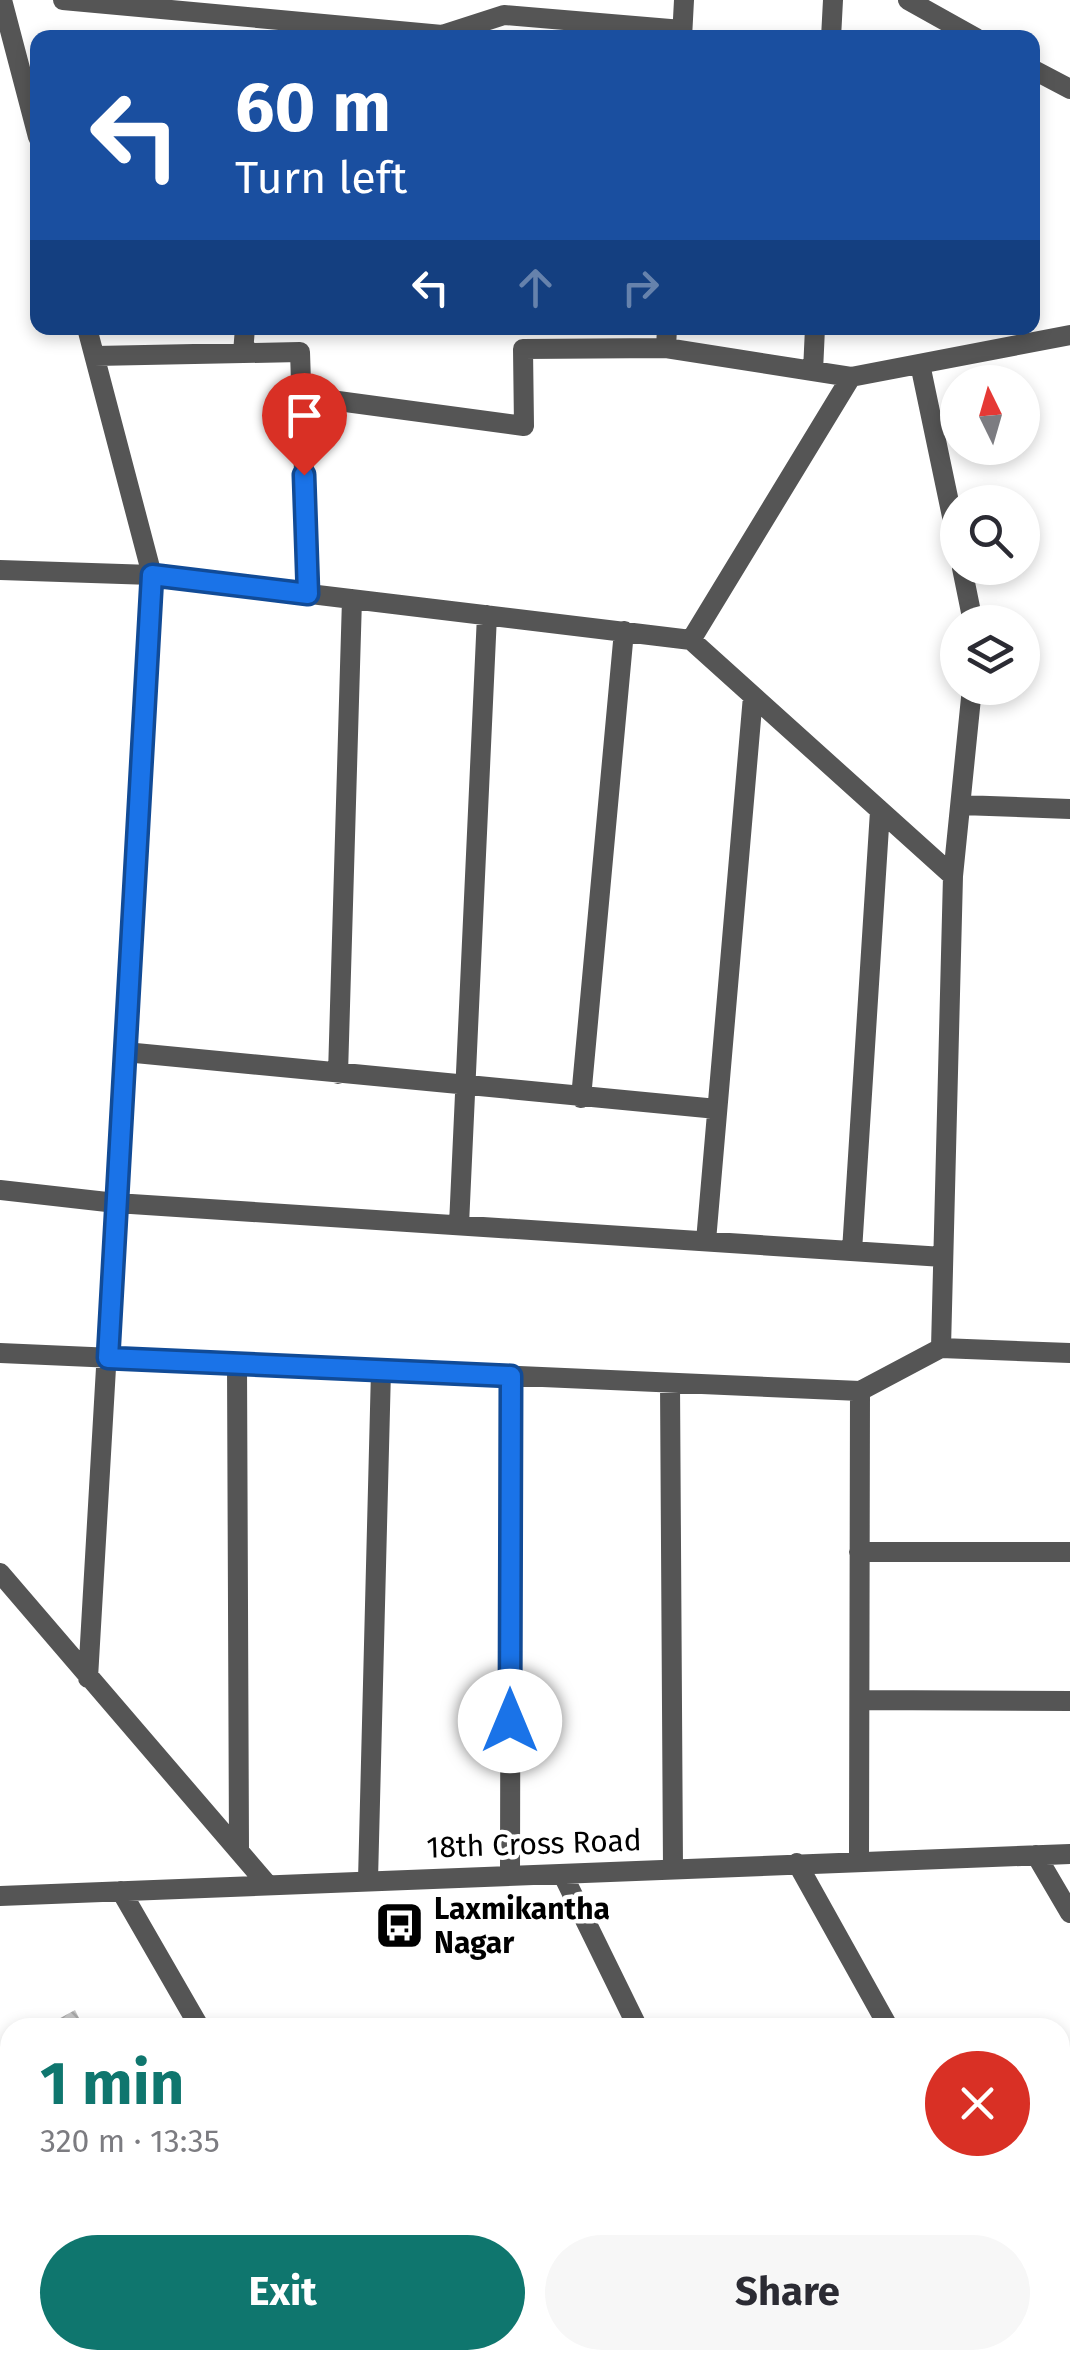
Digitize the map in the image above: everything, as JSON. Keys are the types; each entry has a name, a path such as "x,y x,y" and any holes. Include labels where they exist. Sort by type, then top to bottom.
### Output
{"street":[{"path":"2,0 30,107"},
{"path":"64,0 265,28 322,24 382,30"},
{"path":"322,0 322,24"},
{"path":"483,22 484,0"},
{"path":"682,30 684,0"},
{"path":"830,30 832,0"},
{"path":"908,0 962,30"},
{"path":"460,30 504,16 532,28 582,30"},
{"path":"1040,73 1070,89"},
{"path":"88,1678 152,575 89,335"},
{"path":"243,353 244,335"},
{"path":"813,371 815,335"},
{"path":"301,396 524,426 523,338 667,338 851,376 1070,335"},
{"path":"95,356 300,352 308,594"},
{"path":"920,364 945,485"},
{"path":"691,640 851,376"},
{"path":"0,570 152,575 691,640 953,876"},
{"path":"338,1074 352,598"},
{"path":"460,1225 488,616"},
{"path":"581,1098 624,632"},
{"path":"706,1241 753,696"},
{"path":"941,1348 953,876 971,705"},
{"path":"962,805 1070,810"},
{"path":"852,1251 880,810"},
{"path":"124,1052 717,1109"},
{"path":"0,1190 116,1202 944,1257"},
{"path":"0,1353 860,1391 941,1348 1070,1353"},
{"path":"238,1364 238,1848"},
{"path":"368,1880 381,1370"},
{"path":"510,1874 511,1376"},
{"path":"670,1382 673,1868"},
{"path":"859,1861 860,1391"},
{"path":"859,1552 1070,1552"},
{"path":"0,1572 267,1884"},
{"path":"860,1700 1070,1701"},
{"name":"18th Cross Road","path":"0,1896 1070,1854"},
{"path":"1036,1855 1070,1913"},
{"path":"796,1864 884,2018"},
{"path":"563,1875 633,2018"},
{"path":"122,1892 194,2018"}],"building":[{"path":"75,2010 79,2018 60,2018"}],"place":[{"name":"Laxmikantha Nagar","path":"399,1926"}],"route":[{"path":"304,475 308,594 152,575 108,1358 511,1376 510,1721"}]}
